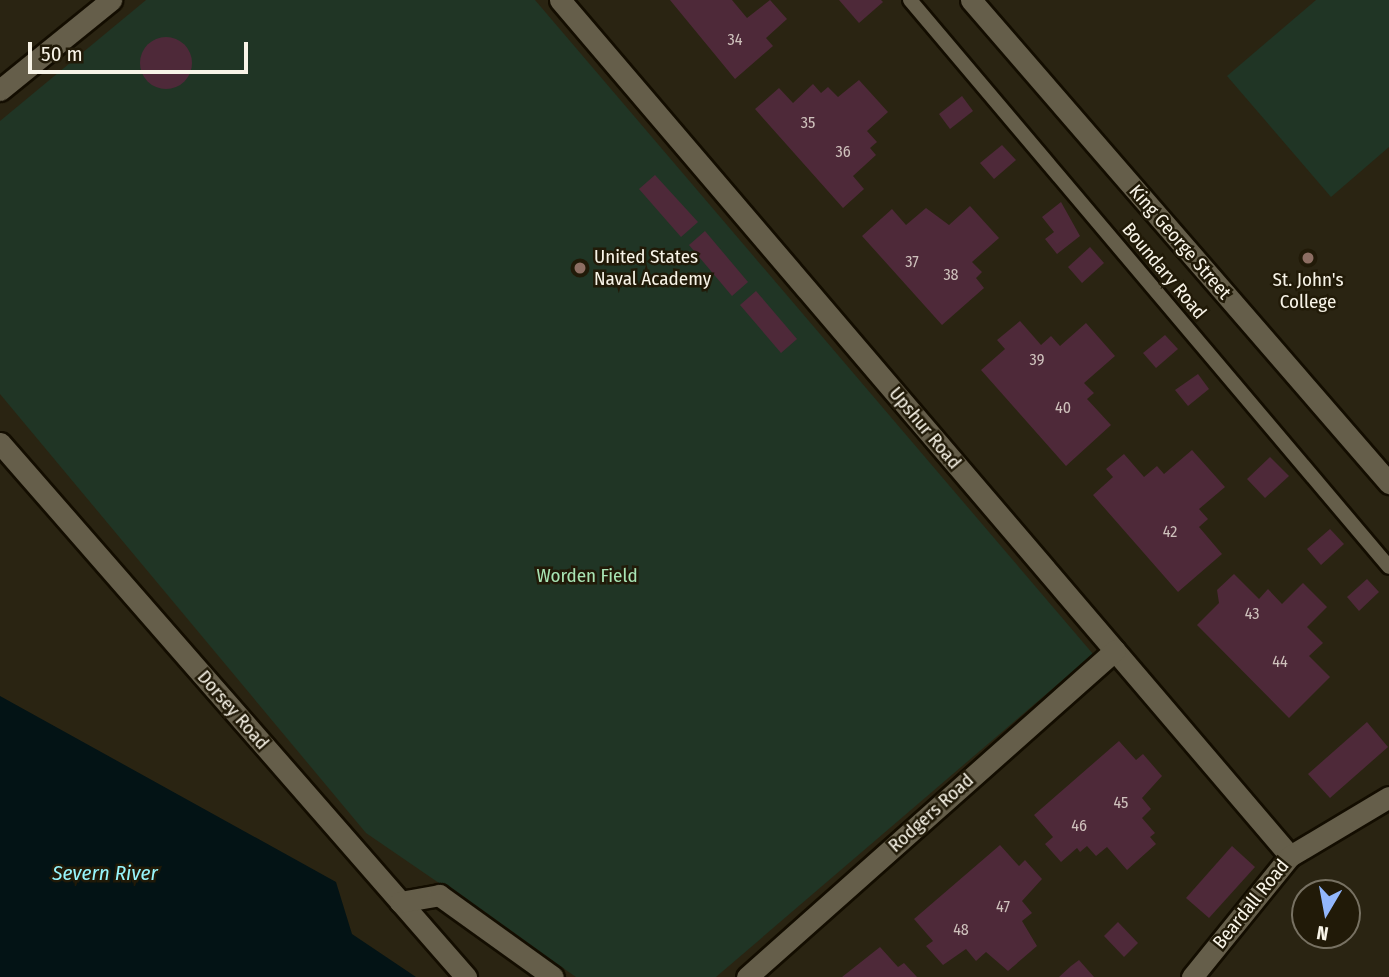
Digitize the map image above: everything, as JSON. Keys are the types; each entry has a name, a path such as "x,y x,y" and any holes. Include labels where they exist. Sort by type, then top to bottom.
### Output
{"street":[{"path":"0,90 111,0"},
{"name":"Upshur Road","path":"560,0 1290,856"},
{"name":"King George Street","path":"971,0 1389,484"},
{"name":"Dorsey Road","path":"0,443 466,977"},
{"name":"Rodgers Road","path":"747,977 1115,650"},
{"name":"Beardall Road","path":"1192,977 1290,856 1389,797"},
{"path":"400,902 439,895 553,977"}],"lane":[{"name":"Boundary Road","path":"909,0 1389,567"}],"green space":[{"name":"Worden Field","path":"146,0 535,0 1093,654 716,977 576,977 366,833 0,394 0,121"},
{"path":"1316,0 1389,0 1389,147 1331,197 1227,76"}],"water":[{"name":"Severn River","path":"0,696 336,882 352,934 416,977 0,977"}],"building":[{"path":"670,0 732,0 747,18 770,0 787,19 766,38 773,46 735,79"},
{"path":"839,0 881,0 883,2 859,23"},
{"path":"166,37 176,39 184,45 190,53 190,73 184,81 176,87 166,89 156,87 148,81 142,73 140,63 142,53 148,45 156,39"},
{"path":"859,80 888,112 867,131 877,142 870,148 876,155 853,176 864,189 843,208 755,109 779,88 793,103 813,84 821,93 828,87 838,97"},
{"path":"962,96 973,111 950,129 939,114"},
{"path":"1002,145 1016,160 994,179 980,163"},
{"path":"655,175 698,222 681,237 639,189"},
{"path":"1061,202 1080,236 1057,254 1045,239 1054,232 1042,217"},
{"path":"970,206 999,238 972,262 982,272 976,278 984,288 942,325 862,236 892,209 906,225 926,208 949,225"},
{"path":"705,231 748,282 732,296 689,245"},
{"path":"1090,247 1104,263 1082,283 1068,267"},
{"path":"756,291 797,339 781,353 740,305"},
{"path":"1020,321 1041,345 1051,336 1060,346 1086,323 1115,356 1084,383 1094,393 1087,399 1111,425 1066,466 981,370 1005,349 997,340"},
{"path":"1165,335 1178,349 1156,368 1143,353"},
{"path":"1198,374 1209,389 1188,406 1175,390"},
{"path":"1192,450 1225,487 1199,509 1208,519 1199,527 1222,554 1178,592 1093,495 1113,477 1106,469 1124,454 1144,477 1157,466 1164,474"},
{"path":"1270,457 1289,476 1265,498 1247,479"},
{"path":"1330,529 1344,544 1321,565 1307,549"},
{"path":"1234,574 1259,599 1268,589 1282,604 1303,583 1327,607 1307,627 1323,643 1309,656 1330,677 1289,718 1197,625 1219,603 1217,590"},
{"path":"1367,579 1379,592 1359,611 1347,597"},
{"path":"1367,722 1388,747 1330,798 1308,774"},
{"path":"1119,741 1136,760 1143,754 1162,776 1142,798 1151,809 1142,818 1155,833 1150,837 1156,844 1127,870 1107,847 1096,856 1087,846 1080,852 1077,848 1061,862 1045,844 1053,837 1034,815"},
{"path":"1000,845 1019,866 1025,860 1042,879 1022,901 1032,913 1022,921 1037,946 1008,971 986,952 976,961 966,949 943,965 926,946 933,941 914,919"},
{"path":"1232,846 1255,867 1209,918 1186,898"},
{"path":"1118,922 1138,943 1124,957 1104,936"},
{"path":"880,947 898,967 904,963 917,977 842,977"},
{"path":"1079,960 1094,977 1059,977 1071,966"}],"place":[{"name":"St. John's College","path":"1308,258"},
{"name":"United States Naval Academy","path":"580,268"}]}
